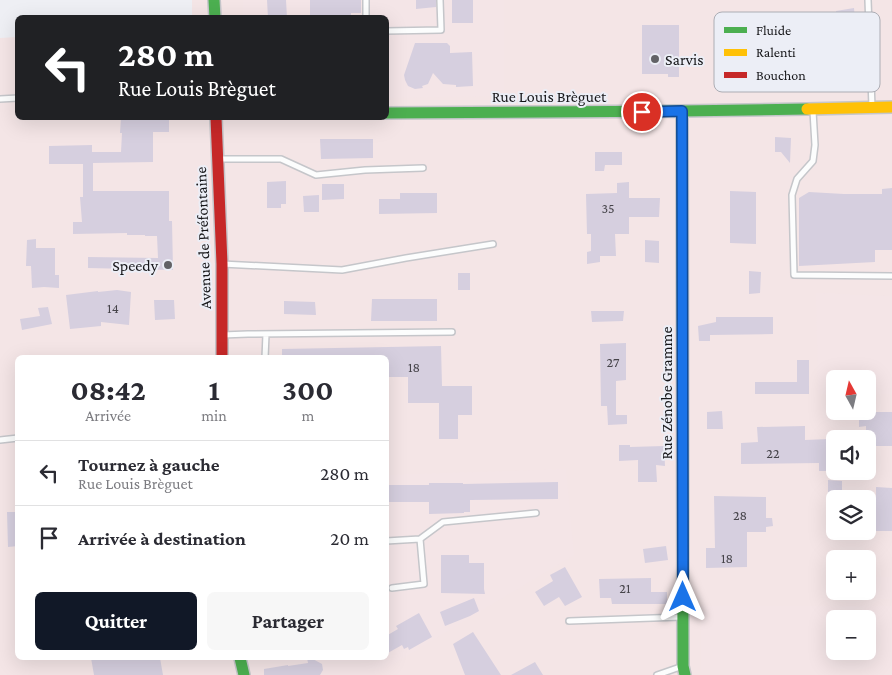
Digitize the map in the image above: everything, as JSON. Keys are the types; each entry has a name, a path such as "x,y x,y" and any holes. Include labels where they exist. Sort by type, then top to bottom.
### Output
{"street":[{"path":"214,0 214,15"},
{"name":"Rue Louis Brèguet","path":"389,114 892,107"},
{"name":"Rue Zénobe Gramme","path":"682,111 684,671"},
{"name":"Avenue de Préfontaine","path":"216,120 222,264 222,355"},
{"path":"240,660 244,675"}],"lane":[{"path":"366,0 366,15"},
{"path":"389,32 441,30 440,0"},
{"path":"871,92 872,107"},
{"path":"0,99 15,98"},
{"path":"813,108 815,145 813,161 797,179 792,195 794,275 892,276"},
{"path":"218,159 281,159 316,175 365,170 422,168"},
{"path":"222,264 342,270 492,244"},
{"path":"222,335 452,332"},
{"path":"265,355 266,334"},
{"path":"0,440 15,438"},
{"path":"389,541 420,539 443,522 536,513"},
{"path":"392,588 424,584 420,539"},
{"path":"569,621 683,617"},
{"path":"657,675 684,671"}],"shaded area":[{"path":"192,0 892,0 892,675 0,675 0,38 15,37 15,120 389,120 389,15 192,15"},
{"path":"243,0 504,0 504,96 389,98 389,15 243,15"},
{"path":"816,293 892,296 892,394 876,394 876,370 826,370 826,394 818,394"},
{"path":"566,469 574,555 375,675 272,675 270,660 389,660 389,475"},
{"path":"876,577 892,577 892,599 876,599"},
{"path":"701,606 892,606 892,670 701,670"}],"building":[{"path":"267,0 286,0 287,15 268,15"},
{"path":"310,0 361,0 361,13 351,13 351,15 310,15"},
{"path":"416,0 436,0 436,7 416,9"},
{"path":"452,0 473,0 473,23 452,23"},
{"path":"854,8 854,12 836,12"},
{"path":"642,25 679,25 679,77 668,77 668,74 642,74"},
{"path":"415,43 447,43 450,46 450,53 472,52 473,86 456,87 456,85 443,84 433,73 428,84 422,86 423,88 415,89 408,86 404,75"},
{"path":"121,120 169,120 169,132 153,132 153,162 93,163 93,191 169,191 169,221 172,221 173,270 88,268 88,257 158,258 157,236 127,235 127,233 73,234 73,222 82,222 80,197 83,197 83,164 49,164 49,146 92,145 92,152 121,152 122,133 120,133"},
{"path":"775,137 791,138 790,163 781,152 775,152"},
{"path":"320,139 373,139 373,158 321,159"},
{"path":"595,152 622,152 622,165 605,165 604,171 595,171"},
{"path":"286,181 286,204 281,204 281,208 267,208 267,182"},
{"path":"629,182 629,198 660,198 659,217 629,217 629,234 615,234 616,256 600,256 600,262 587,264 587,252 591,251 591,234 587,234 586,194 617,193 617,183"},
{"path":"322,184 344,184 344,199 322,200"},
{"path":"892,188 892,250 875,250 875,262 799,266 799,198 809,192 882,194 882,189"},
{"path":"730,191 756,192 756,244 730,243"},
{"path":"400,193 437,193 437,213 379,214 379,199 400,199"},
{"path":"319,195 319,212 304,212 303,196"},
{"path":"36,239 36,248 55,248 55,275 59,275 59,288 32,288 31,266 26,266 27,240"},
{"path":"645,240 659,241 659,263 645,262"},
{"path":"749,271 761,272 760,293 749,294"},
{"path":"458,273 470,273 470,290 458,290"},
{"path":"117,290 131,292 129,325 101,322 101,326 70,329 66,295"},
{"path":"372,299 437,299 437,321 371,321"},
{"path":"154,300 174,300 175,319 155,320"},
{"path":"284,301 315,302 316,315 284,314"},
{"path":"48,307 52,324 22,330 20,319 40,316 38,308"},
{"path":"591,311 624,311 623,321 592,322"},
{"path":"716,317 773,317 773,334 710,335 710,341 699,341 698,326 716,322"},
{"path":"626,343 626,380 616,381 616,415 627,415 627,424 608,425 607,406 601,406 600,344"},
{"path":"441,346 442,386 472,386 472,415 458,415 458,439 439,439 439,403 408,403 408,377 389,377 389,355 282,355 282,349"},
{"path":"797,360 809,360 809,394 755,394 755,382 797,382"},
{"path":"722,411 723,429 707,429 707,412"},
{"path":"876,412 892,412 892,446 876,446 876,430 866,430 866,426 859,427 859,420 876,420"},
{"path":"805,426 805,440 826,439 826,471 819,471 819,463 741,464 741,443 758,442 757,427"},
{"path":"619,445 630,445 630,447 664,446 665,466 656,465 657,482 638,482 638,460 619,461"},
{"path":"828,480 842,481 842,490 828,490"},
{"path":"558,482 558,499 470,500 470,512 429,514 429,502 389,502 389,485"},
{"path":"876,487 892,488 892,531 876,531"},
{"path":"714,496 766,497 766,518 772,518 773,526 766,527 766,532 747,532 747,567 706,568 706,548 715,548"},
{"path":"7,512 15,512 15,546 8,547"},
{"path":"666,546 668,560 645,563 643,549"},
{"path":"441,555 469,555 469,563 484,563 485,594 441,593"},
{"path":"565,567 582,597 565,606 559,597 544,606 535,592 553,581 550,575"},
{"path":"651,578 651,592 667,592 667,604 612,604 611,598 600,598 599,579"},
{"path":"474,598 479,611 445,626 440,612"},
{"path":"419,613 432,637 409,650 408,647 404,649 402,645 389,652 389,634 398,629 396,626"},
{"path":"473,632 501,675 465,675 453,644"},
{"path":"91,660 160,660 163,675 94,675"},
{"path":"307,660 315,660 322,664 323,670 320,675 264,675 264,669 308,663"},
{"path":"535,662 543,675 511,675"}],"traffic: fast":[{"path":"214,0 215,15"},
{"path":"389,113 807,109"},
{"path":"682,111 683,666 685,675"},
{"path":"240,660 244,675"}],"traffic: slow":[{"path":"807,109 892,107"}],"traffic: jam":[{"path":"216,120 222,264 222,355"}],"place":[{"name":"Sarvis","path":"655,59"},
{"name":"Speedy","path":"168,265"}],"route":[{"path":"642,112 682,111 683,597"}]}
